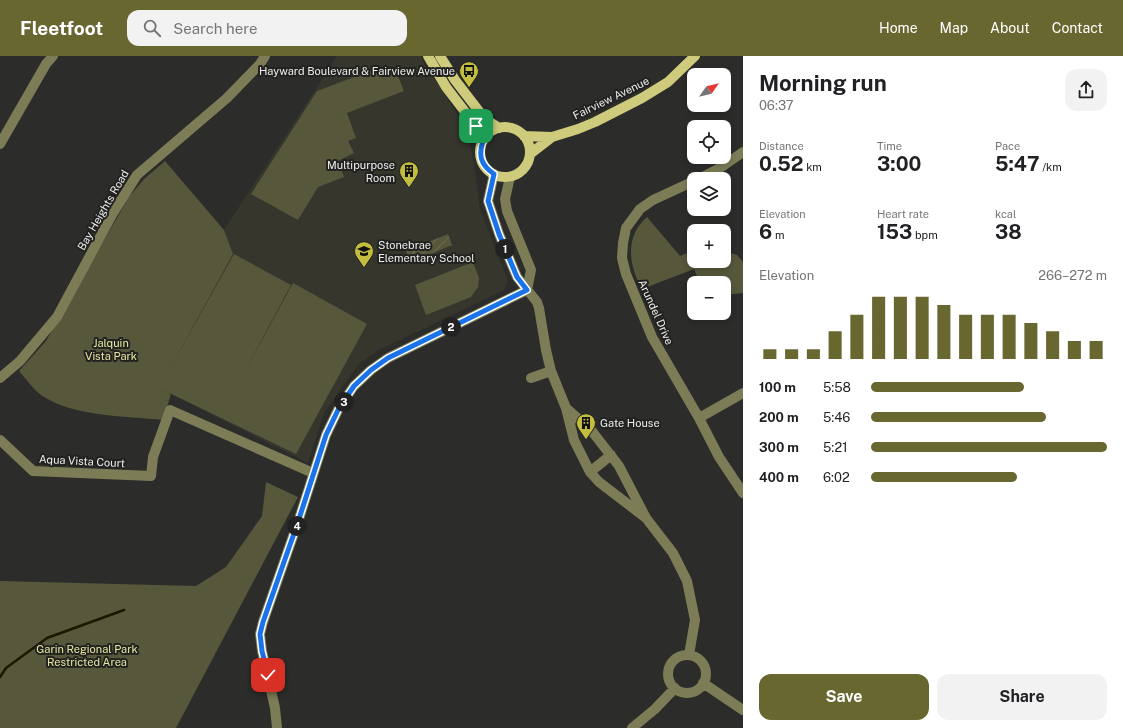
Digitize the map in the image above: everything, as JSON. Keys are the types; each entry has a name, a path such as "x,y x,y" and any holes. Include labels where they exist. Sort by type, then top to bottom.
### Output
{"main road":[{"path":"440,56 455,80 485,119 498,128"},
{"name":"Fairview Avenue","path":"524,136 552,137 595,122 642,98 668,82 695,56"},
{"path":"428,57 446,87 476,126 483,141"},
{"path":"506,127 512,128 519,131 524,136 528,141 530,154 524,169 510,177 501,177 487,170 480,156 480,148 487,135 492,130 506,127"},
{"name":"Fairview Avenue","path":"530,154 552,137"}],"street":[{"path":"0,144 46,64 54,56"},
{"name":"Bay Heights Road","path":"0,378 20,362 57,317 113,213 137,175 227,98 260,64 265,56"},
{"path":"712,172 743,152"},
{"path":"494,174 488,201 499,234 517,277 537,302 546,350 566,408 574,440 590,472 599,482 646,518"},
{"path":"510,177 505,199 507,211 530,270 527,290"},
{"name":"Arundel Drive","path":"687,184 653,200 640,209 626,228 622,258 626,274 652,337 719,457 743,493"},
{"path":"277,728 275,708 262,651 260,634 326,435 339,408 354,386 371,370 388,358 527,290"},
{"path":"531,378 552,371"},
{"path":"698,418 743,393"},
{"path":"566,408 591,430 611,455 623,473 646,518 674,553 687,581 695,620 689,655"},
{"name":"Aqua Vista Court","path":"0,440 33,471 151,476 153,457 170,410 313,474"},
{"path":"590,472 611,455"},
{"path":"684,655 694,656 702,663 706,673 703,683 696,690 690,692 685,692 675,688 669,680 668,674 671,664 679,657 684,655"},
{"path":"703,683 743,710"},
{"path":"632,728 655,710 675,688"}],"shaded area":[{"name":"Stonebrae Elementary School","path":"337,56 421,56 424,64 468,132 480,209 508,281 504,290 377,351 358,365 324,413 308,463 159,388 233,254 224,230"}],"green space":[{"path":"381,67 398,76 404,91 347,113 356,138 348,141 354,153 338,161 344,177 318,187 298,220 251,194 317,91"},
{"name":"Jalquin Vista Park","path":"165,161 224,230 233,254 168,372 234,254 291,285 239,382 293,283 367,324 296,454 159,388 171,394 163,420 100,414 68,408 54,402 38,393 19,371 46,341 129,197 144,179"},
{"path":"647,217 680,256 687,253 687,268 731,268 731,253 737,255 743,262 743,293 731,294 731,276 697,276 694,269 642,289 634,271 631,252 635,233"},
{"path":"448,234 452,245 410,263 406,251"},
{"path":"473,262 479,278 478,287 471,297 426,315 415,285"},
{"name":"Garin Regional Park Restricted Area","path":"266,482 298,497 176,728 0,728 0,581 196,586 226,567 262,516"}],"waterway":[{"path":"0,677 6,668 47,638 124,610"}],"place":[{"name":"Hayward Boulevard & Fairview Avenue","path":"469,88"},
{"name":"Multipurpose Room","path":"409,188"},
{"name":"Stonebrae Elementary School","path":"364,268"},
{"name":"Gate House","path":"586,440"}],"route":[{"path":"268,675 262,651 260,634 263,622 298,522 326,435 339,408 354,386 371,370 388,358 527,290 517,277 499,234 488,201 494,174 487,170 480,156 480,148 483,141 476,126"}]}
